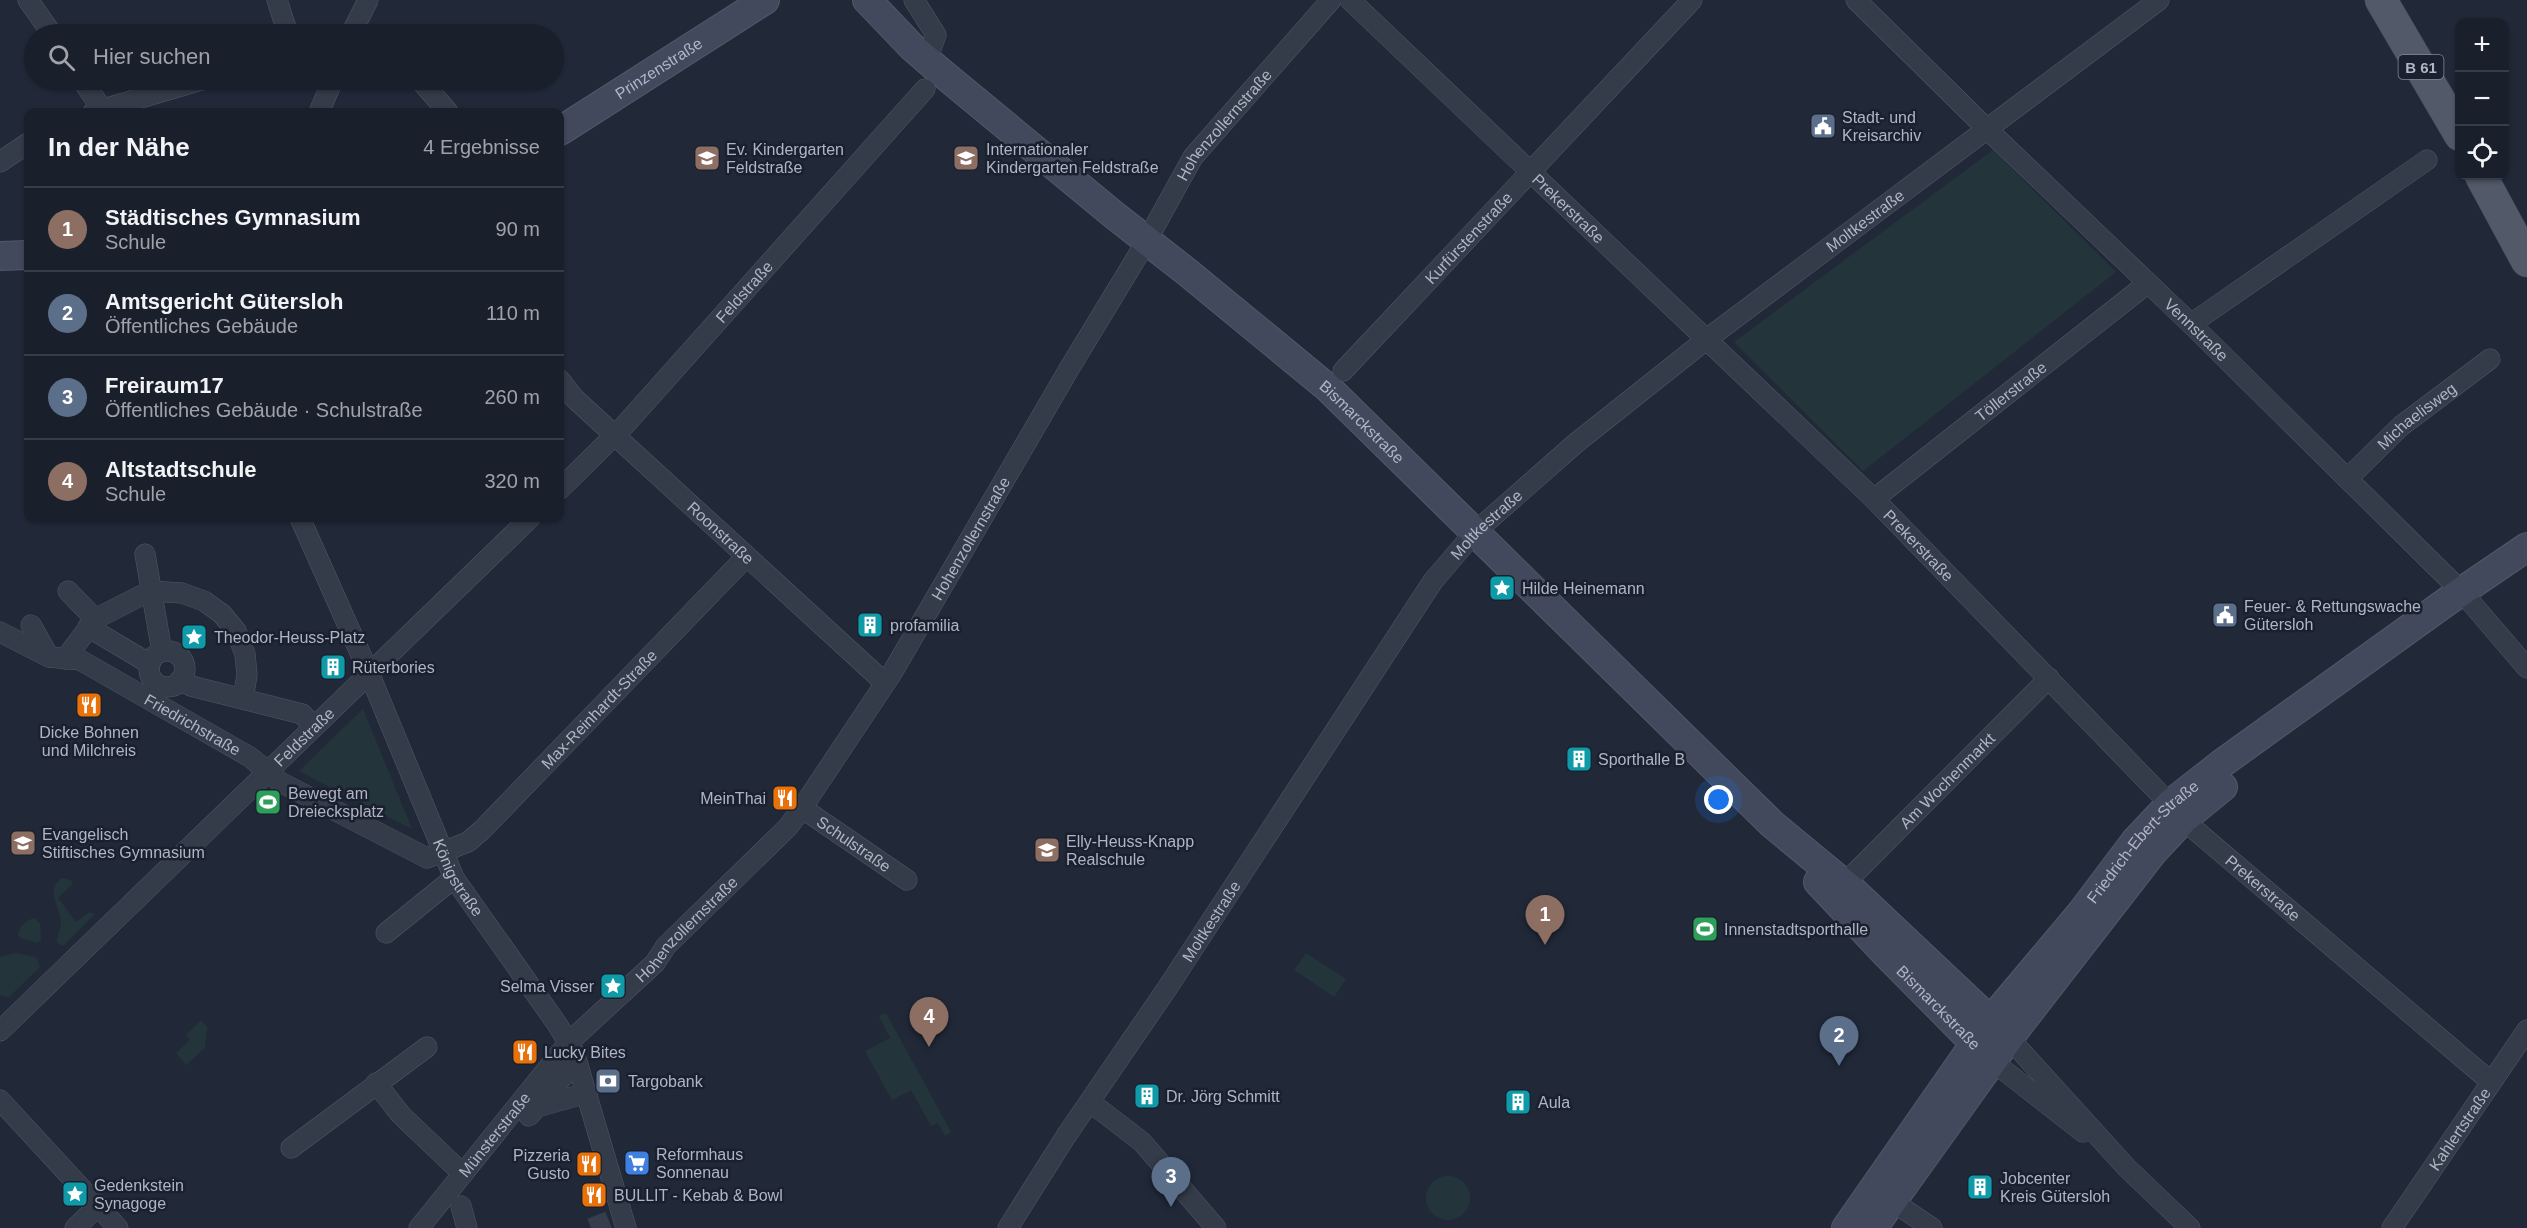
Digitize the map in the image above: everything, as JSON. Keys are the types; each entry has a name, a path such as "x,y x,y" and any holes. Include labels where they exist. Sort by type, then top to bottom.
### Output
{"main road":[{"name":"B 61","path":"2381,0 2455,126"},
{"name":"B 61","path":"2402,0 2455,90"},
{"path":"2483,180 2527,261"},
{"path":"2505,180 2527,220"}],"street":[{"path":"28,0 45,24"},
{"path":"277,0 285,24"},
{"path":"359,24 368,0"},
{"name":"Bismarckstraße","path":"867,0 924,57 1146,242 1196,279 1328,388 1838,890 1983,1053 2127,1168"},
{"name":"Bismarckstraße","path":"888,0 924,57"},
{"path":"914,0 936,35 924,57"},
{"name":"Hohenzollernstraße","path":"575,1054 655,963 666,946 774,841 802,808 885,683 1146,242 1193,157 1331,0"},
{"name":"Prekerstraße","path":"1350,0 1874,499 2177,812 2491,1082"},
{"name":"Kurfürstenstraße","path":"1343,371 1692,0"},
{"name":"Vennstraße","path":"1856,0 2191,324 2469,599 2527,668"},
{"name":"Moltkestraße","path":"1008,1228 1433,581 1475,532 1576,443 1707,339 2159,0"},
{"name":"Prinzenstraße","path":"564,128 767,2"},
{"name":"Feldstraße","path":"564,485 615,436 926,89"},
{"path":"87,90 96,108"},
{"path":"107,108 168,90"},
{"path":"321,108 329,90"},
{"path":"429,90 444,108"},
{"path":"0,162 24,146"},
{"path":"2191,324 2427,160"},
{"path":"0,256 24,255"},
{"name":"Töllerstraße","path":"1874,499 2148,284"},
{"name":"Michaelisweg","path":"2347,479 2401,426 2490,359"},
{"name":"Roonstraße","path":"564,385 574,398 885,683"},
{"name":"Königstraße","path":"302,522 369,672 454,878 575,1054 620,1222"},
{"name":"Feldstraße","path":"0,1031 10,1010 59,963 88,952 124,914 210,836 268,772 314,726 526,522"},
{"name":"Friedrich-Ebert-Straße","path":"2469,599 2527,547"},
{"path":"68,591 91,623 156,658 174,652 183,661 184,673 180,680 168,687 153,692 150,675 156,658 145,554"},
{"name":"Max-Reinhardt-Straße","path":"443,852 468,842 482,830 747,556"},
{"name":"Friedrich-Ebert-Straße","path":"1845,1228 1882,1195 2000,1029 2153,852 2177,812 2221,764 2469,599 2527,569"},
{"path":"57,658 91,623 150,591 183,593 204,601 222,614 236,631 245,654 246,675 243,699"},
{"name":"Friedrichstraße","path":"17,633 57,658 80,660 153,692 250,757 280,782 422,857 427,858 443,852"},
{"path":"180,680 191,686 302,714 314,726"},
{"name":"Am Wochenmarkt","path":"1838,890 2054,683"},
{"name":"Schulstraße","path":"802,808 906,880"},
{"path":"386,933 454,878"},
{"name":"Bismarckstraße","path":"1838,890 2000,1029 2127,1168 2190,1228"},
{"name":"Kahlertstraße","path":"2392,1228 2527,1030"},
{"path":"291,1148 427,1047"},
{"path":"575,1054 533,1111 587,1093"},
{"name":"Münsterstraße","path":"419,1228 463,1174 575,1054"},
{"path":"376,1083 401,1115 463,1174"},
{"path":"0,1100 118,1228"},
{"path":"1089,1102 1142,1142 1216,1228"},
{"path":"1882,1195 1932,1228"},
{"name":"Friedrich-Ebert-Straße","path":"1873,1228 1882,1195"},
{"path":"75,1228 99,1205"},
{"path":"461,1206 467,1228"}],"shaded area":[{"path":"1993,150 2116,272 1863,471 1734,342"},
{"path":"363,709 412,829 299,771"},
{"path":"62,878 72,881 72,884 58,898 76,922 90,912 95,914 63,946 57,942 61,923 54,893 57,882"},
{"path":"35,918 40,924 41,941 37,943 18,935 24,924"},
{"path":"15,953 36,957 40,967 9,997 0,995 0,957"},
{"path":"1306,953 1346,979 1334,997 1294,970"},
{"path":"886,1013 951,1132 945,1136 938,1123 931,1126 911,1090 892,1100 865,1051 890,1038 879,1016"},
{"path":"201,1020 207,1027 205,1048 186,1065 176,1053 190,1040 186,1035"},
{"path":"1448,1176 1457,1177 1464,1182 1469,1189 1469,1207 1464,1214 1457,1219 1448,1220 1439,1219 1432,1214 1427,1207 1426,1198 1427,1189 1432,1182 1439,1177"}],"tunnel":[{"path":"591,1228 609,1221"}],"place":[{"name":"Stadt- und Kreisarchiv","path":"1823,126"},
{"name":"Ev. Kindergarten Feldstraße","path":"707,158"},
{"name":"Internationaler Kindergarten Feldstraße","path":"966,158"},
{"name":"Hilde Heinemann","path":"1502,588"},
{"name":"Feuer- & Rettungswache Gütersloh","path":"2225,615"},
{"name":"profamilia","path":"870,625"},
{"name":"Theodor-Heuss-Platz","path":"194,637"},
{"name":"Rüterbories","path":"333,667"},
{"name":"Dicke Bohnen und Milchreis","path":"89,705"},
{"name":"Sporthalle B","path":"1579,759"},
{"name":"MeinThai","path":"785,798"},
{"name":"Bewegt am Dreiecksplatz","path":"268,802"},
{"name":"Evangelisch Stiftisches Gymnasium","path":"23,843"},
{"name":"Elly-Heuss-Knapp Realschule","path":"1047,850"},
{"name":"Innenstadtsporthalle","path":"1705,929"},
{"name":"Städtisches Gymnasium","path":"1545,945"},
{"name":"Selma Visser","path":"613,986"},
{"name":"Altstadtschule","path":"929,1047"},
{"name":"Lucky Bites","path":"525,1052"},
{"name":"Amtsgericht Gütersloh","path":"1839,1066"},
{"name":"Targobank","path":"608,1081"},
{"name":"Dr. Jörg Schmitt","path":"1147,1096"},
{"name":"Aula","path":"1518,1102"},
{"name":"Reformhaus Sonnenau","path":"637,1163"},
{"name":"Pizzeria Gusto","path":"589,1164"},
{"name":"Jobcenter Kreis Gütersloh","path":"1980,1187"},
{"name":"Gedenkstein Synagoge","path":"75,1194"},
{"name":"BULLIT - Kebab & Bowl","path":"594,1195"},
{"name":"Freiraum17","path":"1171,1207"}]}
